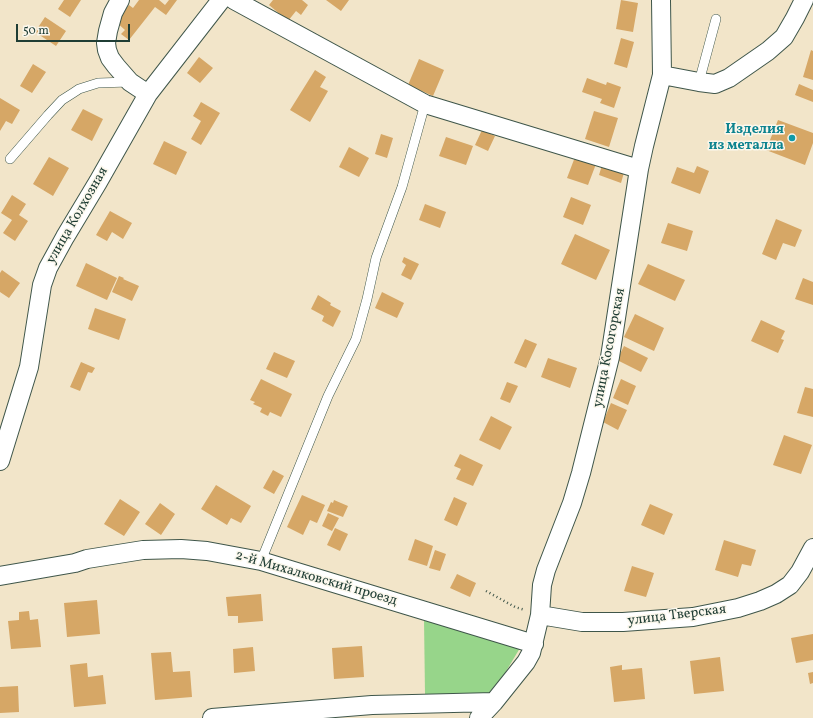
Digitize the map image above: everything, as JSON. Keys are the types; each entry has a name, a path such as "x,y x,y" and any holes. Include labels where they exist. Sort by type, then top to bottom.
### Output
{"street":[{"path":"120,0 109,27 106,38 106,46 110,58 130,82 148,94"},
{"name":"улица Колхозная","path":"0,461 29,367 44,276 148,94 222,0"},
{"path":"234,0 426,104 639,169"},
{"name":"улица Косогорская","path":"479,718 494,702 526,662 534,644 540,615 542,585 546,570 578,483 610,357 639,169 662,76 661,0"},
{"path":"662,76 714,84 722,81 745,68 768,51 788,31 804,0"},
{"name":"улица Тверская","path":"540,615 582,622 623,622 693,617 738,608 776,594 790,585 800,572 813,548"},
{"name":"2-й Михалковский проезд","path":"0,576 143,550 180,549 208,551 261,561 534,644"},
{"path":"212,718 372,705 494,702"}],"lane":[{"path":"699,82 716,19"},
{"path":"10,159 62,100 79,89 98,83 130,82"},
{"path":"261,561 328,396 356,339 376,258 402,187 426,104"}],"path":[{"path":"486,591 515,607 540,615"}],"green space":[{"path":"424,619 520,648 505,673 487,695 425,694"}],"building":[{"path":"64,0 81,0 70,17 58,9"},
{"path":"139,0 159,0 165,5 169,0 177,0 166,15 155,7 129,40 121,34 125,30 116,22 129,5 133,8"},
{"path":"273,0 302,0 308,5 301,15 296,11 288,21 269,5"},
{"path":"326,0 349,0 341,11"},
{"path":"621,0 638,3 633,32 616,29"},
{"path":"45,17 66,31 56,46 35,32"},
{"path":"621,38 634,42 627,68 614,64"},
{"path":"811,50 813,51 813,80 803,77"},
{"path":"199,57 213,68 200,83 187,73"},
{"path":"419,59 444,70 433,96 408,85"},
{"path":"33,64 46,72 32,93 20,86"},
{"path":"315,70 326,77 320,87 328,91 310,122 290,110"},
{"path":"587,78 606,85 607,82 621,87 614,108 600,103 602,99 582,92"},
{"path":"799,84 813,90 813,102 795,95"},
{"path":"0,98 20,110 12,124 6,121 0,131"},
{"path":"201,102 220,113 201,145 191,139 201,121 193,116"},
{"path":"83,109 103,119 92,141 71,130"},
{"path":"594,111 618,118 609,147 585,139"},
{"name":"Изделия из металла","path":"778,120 813,133 813,143 805,165 766,150"},
{"path":"482,130 495,136 488,151 475,145"},
{"path":"381,134 393,138 387,158 375,154"},
{"path":"446,137 473,146 466,165 439,156"},
{"path":"164,141 187,152 176,175 153,164"},
{"path":"349,147 369,158 359,177 339,167"},
{"path":"49,157 69,168 53,196 33,184"},
{"path":"575,157 596,164 588,185 567,178"},
{"path":"603,162 625,169 621,183 599,175"},
{"path":"697,166 709,171 700,194 671,183 677,167 694,173"},
{"path":"12,195 26,204 19,215 28,221 15,241 3,233 12,220 1,213"},
{"path":"571,197 591,205 583,225 563,217"},
{"path":"425,204 446,212 440,228 419,220"},
{"path":"110,211 132,223 123,239 112,232 107,241 96,235"},
{"path":"776,219 802,230 795,247 783,243 776,260 762,254"},
{"path":"668,223 693,231 687,251 661,243"},
{"path":"575,234 610,250 596,280 561,264"},
{"path":"404,257 419,264 411,280 401,275 406,265 402,262"},
{"path":"86,263 117,278 107,300 76,286"},
{"path":"648,264 685,280 675,301 638,284"},
{"path":"2,270 20,283 9,298 0,292 0,273"},
{"path":"119,276 139,286 132,301 112,292"},
{"path":"803,278 813,282 813,305 795,299"},
{"path":"382,292 404,303 397,318 375,308"},
{"path":"318,295 331,303 330,305 341,311 333,327 322,321 324,316 311,309"},
{"path":"95,308 126,319 119,340 88,329"},
{"path":"635,314 664,328 654,351 624,337"},
{"path":"761,320 785,331 781,339 784,340 778,353 751,341"},
{"path":"525,339 537,344 526,368 514,363"},
{"path":"624,346 648,358 641,372 617,360"},
{"path":"274,352 295,361 287,378 266,369"},
{"path":"548,358 577,368 570,388 541,377"},
{"path":"81,362 95,368 92,373 88,372 80,391 70,387"},
{"path":"261,379 292,394 281,417 270,412 268,416 260,412 262,408 253,404 255,402 250,400"},
{"path":"621,379 636,386 628,405 613,398"},
{"path":"507,382 518,386 510,403 500,399"},
{"path":"805,387 813,389 813,417 797,413"},
{"path":"611,403 627,410 618,430 603,422"},
{"path":"491,416 512,427 500,450 479,440"},
{"path":"784,435 812,445 801,474 773,465"},
{"path":"460,454 483,465 473,486 456,479 461,469 454,466"},
{"path":"273,470 284,476 274,494 263,488"},
{"path":"216,485 251,506 241,523 231,518 227,525 201,509"},
{"path":"302,495 325,505 317,523 310,520 303,535 287,527"},
{"path":"454,497 467,503 457,526 444,520"},
{"path":"120,499 140,512 124,536 104,524"},
{"path":"334,500 348,506 343,517 327,511 331,502 333,503"},
{"path":"160,503 175,514 161,535 145,524"},
{"path":"650,504 673,514 664,535 641,525"},
{"path":"328,513 339,518 332,531 322,526"},
{"path":"335,528 348,534 340,551 327,545"},
{"path":"415,539 433,546 427,566 408,560"},
{"path":"724,540 756,550 751,566 742,564 738,577 715,570"},
{"path":"435,550 446,554 440,571 429,568"},
{"path":"632,566 654,573 646,597 624,591"},
{"path":"457,574 476,583 470,597 450,588"},
{"path":"261,594 263,621 238,623 238,616 228,616 226,597"},
{"path":"97,600 100,634 67,637 64,603"},
{"path":"29,611 30,620 38,619 41,647 11,649 8,621 19,620 19,612"},
{"path":"813,634 813,660 796,663 791,638"},
{"path":"362,646 364,677 334,679 332,648"},
{"path":"253,647 255,671 234,673 233,649"},
{"path":"171,652 173,672 190,671 192,697 155,700 151,653"},
{"path":"720,657 724,691 694,694 690,661"},
{"path":"87,663 88,677 103,675 106,704 74,707 70,665"},
{"path":"622,665 622,670 642,668 645,699 614,702 610,667"},
{"path":"813,672 813,683 810,684 808,673"},
{"path":"18,686 19,712 0,713 0,687"}],"place":[{"name":"Изделия из металла","path":"792,138"}]}
